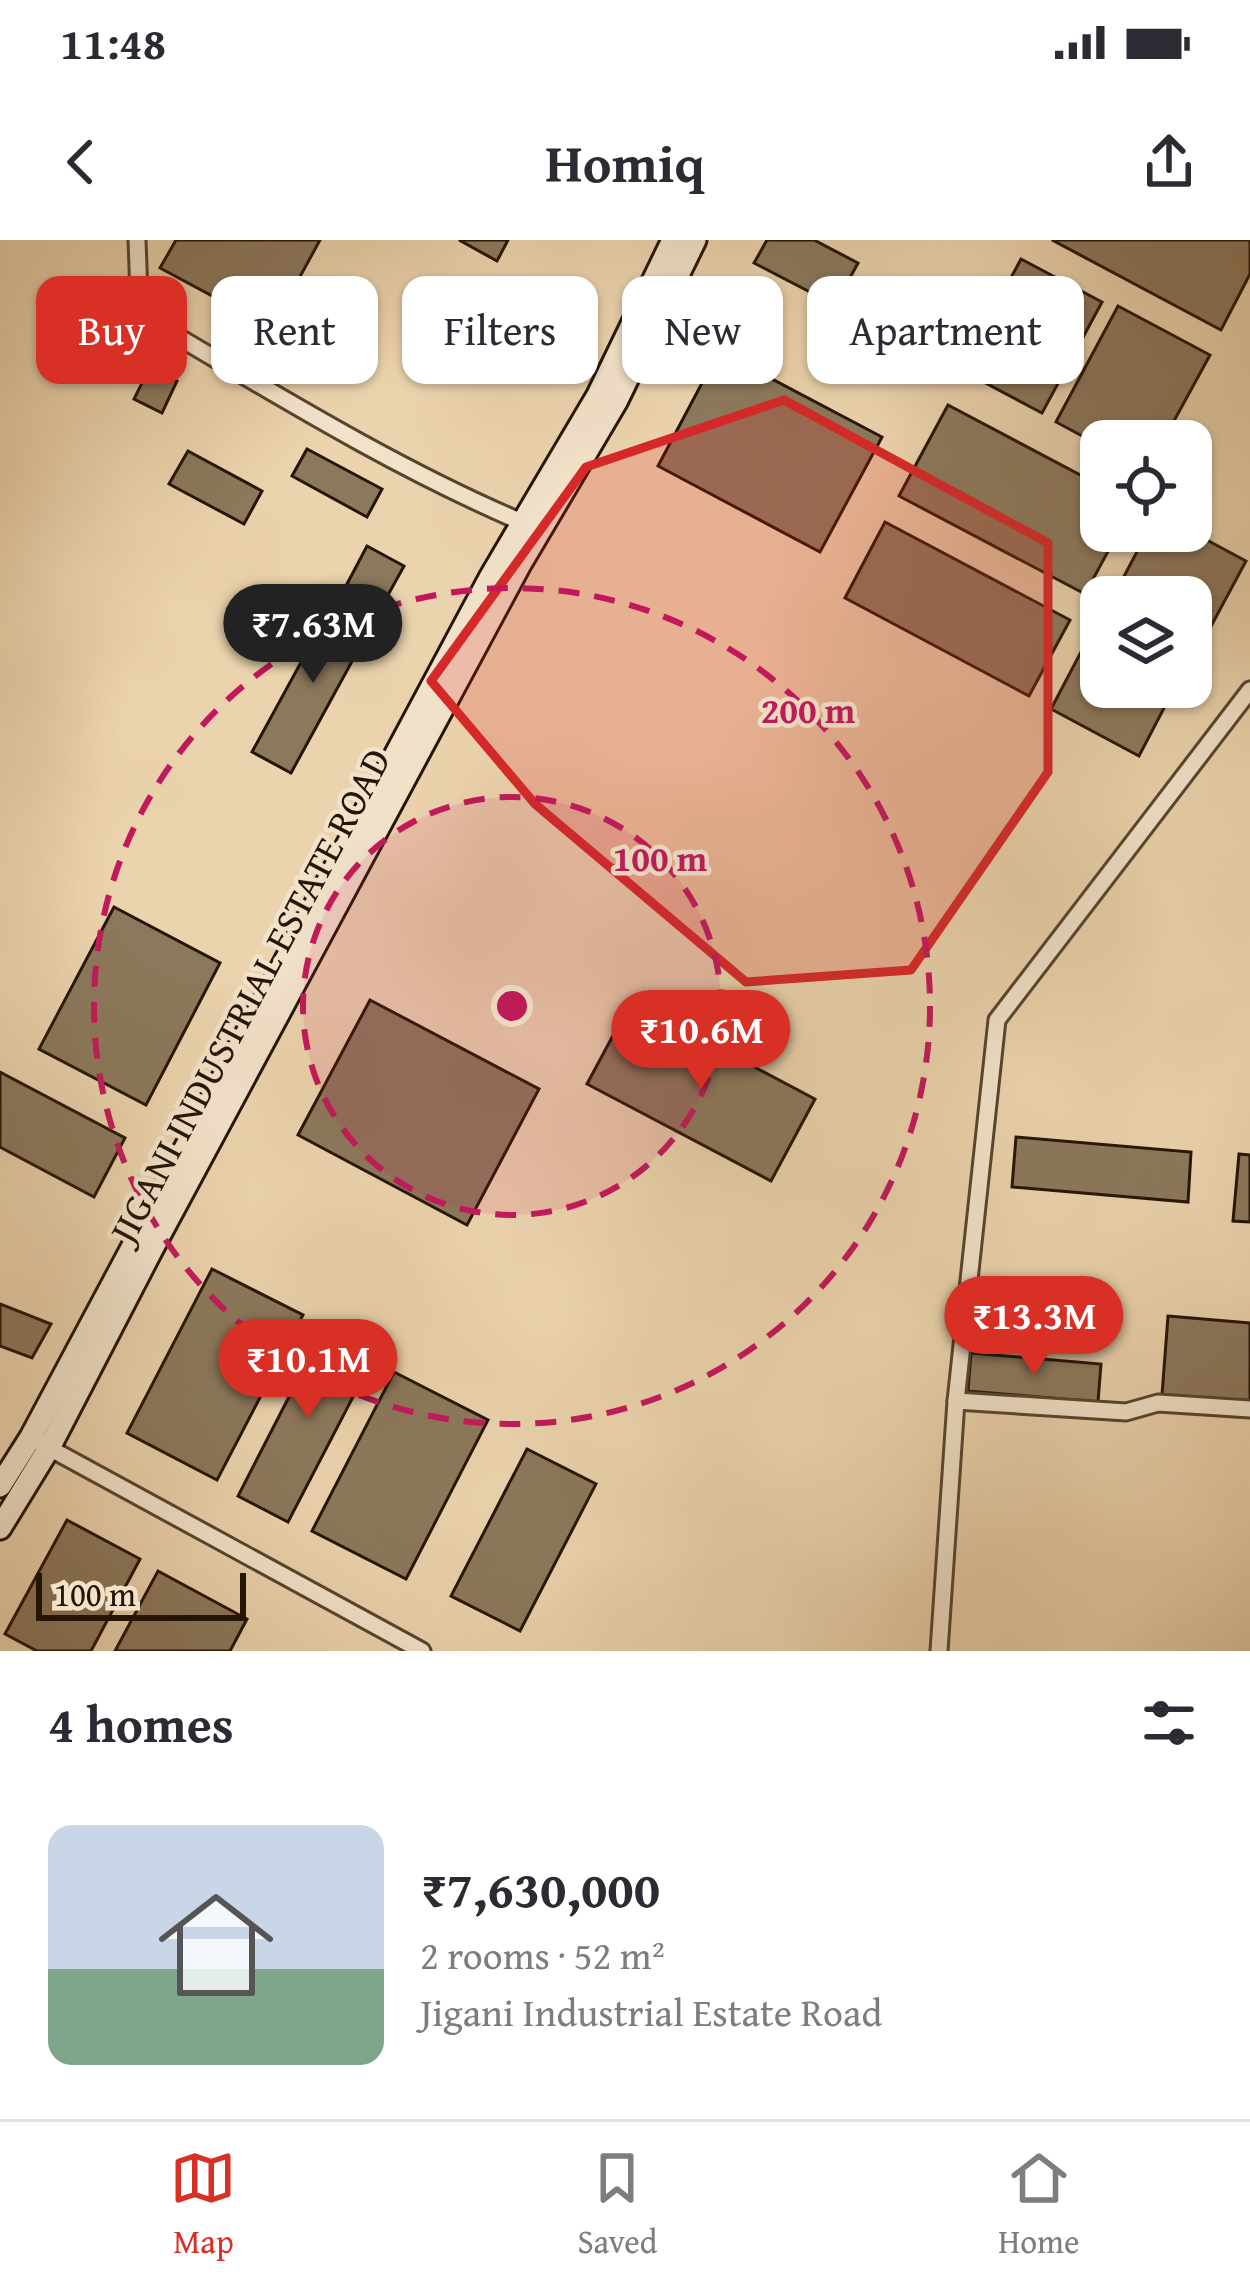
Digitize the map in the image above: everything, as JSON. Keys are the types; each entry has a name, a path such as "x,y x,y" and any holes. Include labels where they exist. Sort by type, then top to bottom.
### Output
{"main road":[{"name":"JIGANI INDUSTRIAL ESTATE ROAD","path":"0,1528 491,576 598,395 673,240"},
{"name":"JIGANI INDUSTRIAL ESTATE ROAD","path":"0,1486 40,1443 152,1250 520,566 616,401 695,240"}],"street":[{"path":"137,240 146,317 328,425 464,498 524,524"},
{"path":"939,1651 956,1401 997,1020 1250,690"},
{"path":"956,1401 1126,1412 1158,1402 1250,1409"},
{"path":"40,1443 422,1651"}],"highlighted area":[{"path":"784,400 1048,543 1048,772 911,970 746,982 535,804 431,681 586,467"}],"building":[{"path":"176,240 320,240 300,276 211,276 211,295 187,282 187,276 160,268"},
{"path":"459,240 508,240 497,261"},
{"path":"767,240 814,240 858,263 851,276 807,276 807,290 754,263"},
{"path":"1052,240 1250,240 1250,274 1221,330"},
{"path":"1021,259 1053,276 1012,276"},
{"path":"1084,292 1102,302 1084,335"},
{"path":"1118,306 1210,355 1174,420 1080,420 1080,435 1056,422 1076,384 1084,384 1084,370"},
{"path":"142,384 176,384 162,413 134,399"},
{"path":"701,384 782,384 882,437 820,552 658,466"},
{"path":"987,384 1058,384 1042,413"},
{"path":"948,405 1080,475 1080,552 1108,552 1095,576 1080,576 1080,591 899,496"},
{"path":"307,449 382,489 367,517 292,476"},
{"path":"188,451 262,491 244,524 169,484"},
{"path":"885,522 1070,620 1029,696 845,598"},
{"path":"1212,543 1246,561 1212,624 1212,576 1124,576 1137,552 1212,552"},
{"path":"367,546 404,566 383,604 347,584"},
{"path":"335,600 374,621 291,773 252,752"},
{"path":"1080,654 1080,708 1164,708 1139,756 1051,709"},
{"path":"114,907 220,963 146,1105 39,1049"},
{"path":"370,1000 539,1089 467,1225 298,1135"},
{"path":"631,1002 815,1099 771,1181 587,1084"},
{"path":"0,1072 125,1138 94,1197 0,1147"},
{"path":"1016,1137 1191,1152 1188,1202 1012,1187"},
{"path":"1239,1154 1250,1155 1250,1222 1233,1221"},
{"path":"212,1269 303,1315 217,1480 127,1433"},
{"path":"0,1304 51,1324 32,1358 0,1346"},
{"path":"1168,1316 1250,1323 1250,1403 1162,1395"},
{"path":"328,1321 379,1347 288,1522 238,1496"},
{"path":"971,1353 1101,1364 1098,1402 968,1391"},
{"path":"394,1372 488,1420 406,1579 312,1531"},
{"path":"527,1449 596,1484 520,1631 451,1596"},
{"path":"67,1520 140,1559 91,1651 37,1651 5,1634"},
{"path":"158,1571 247,1619 230,1651 115,1651"}]}
